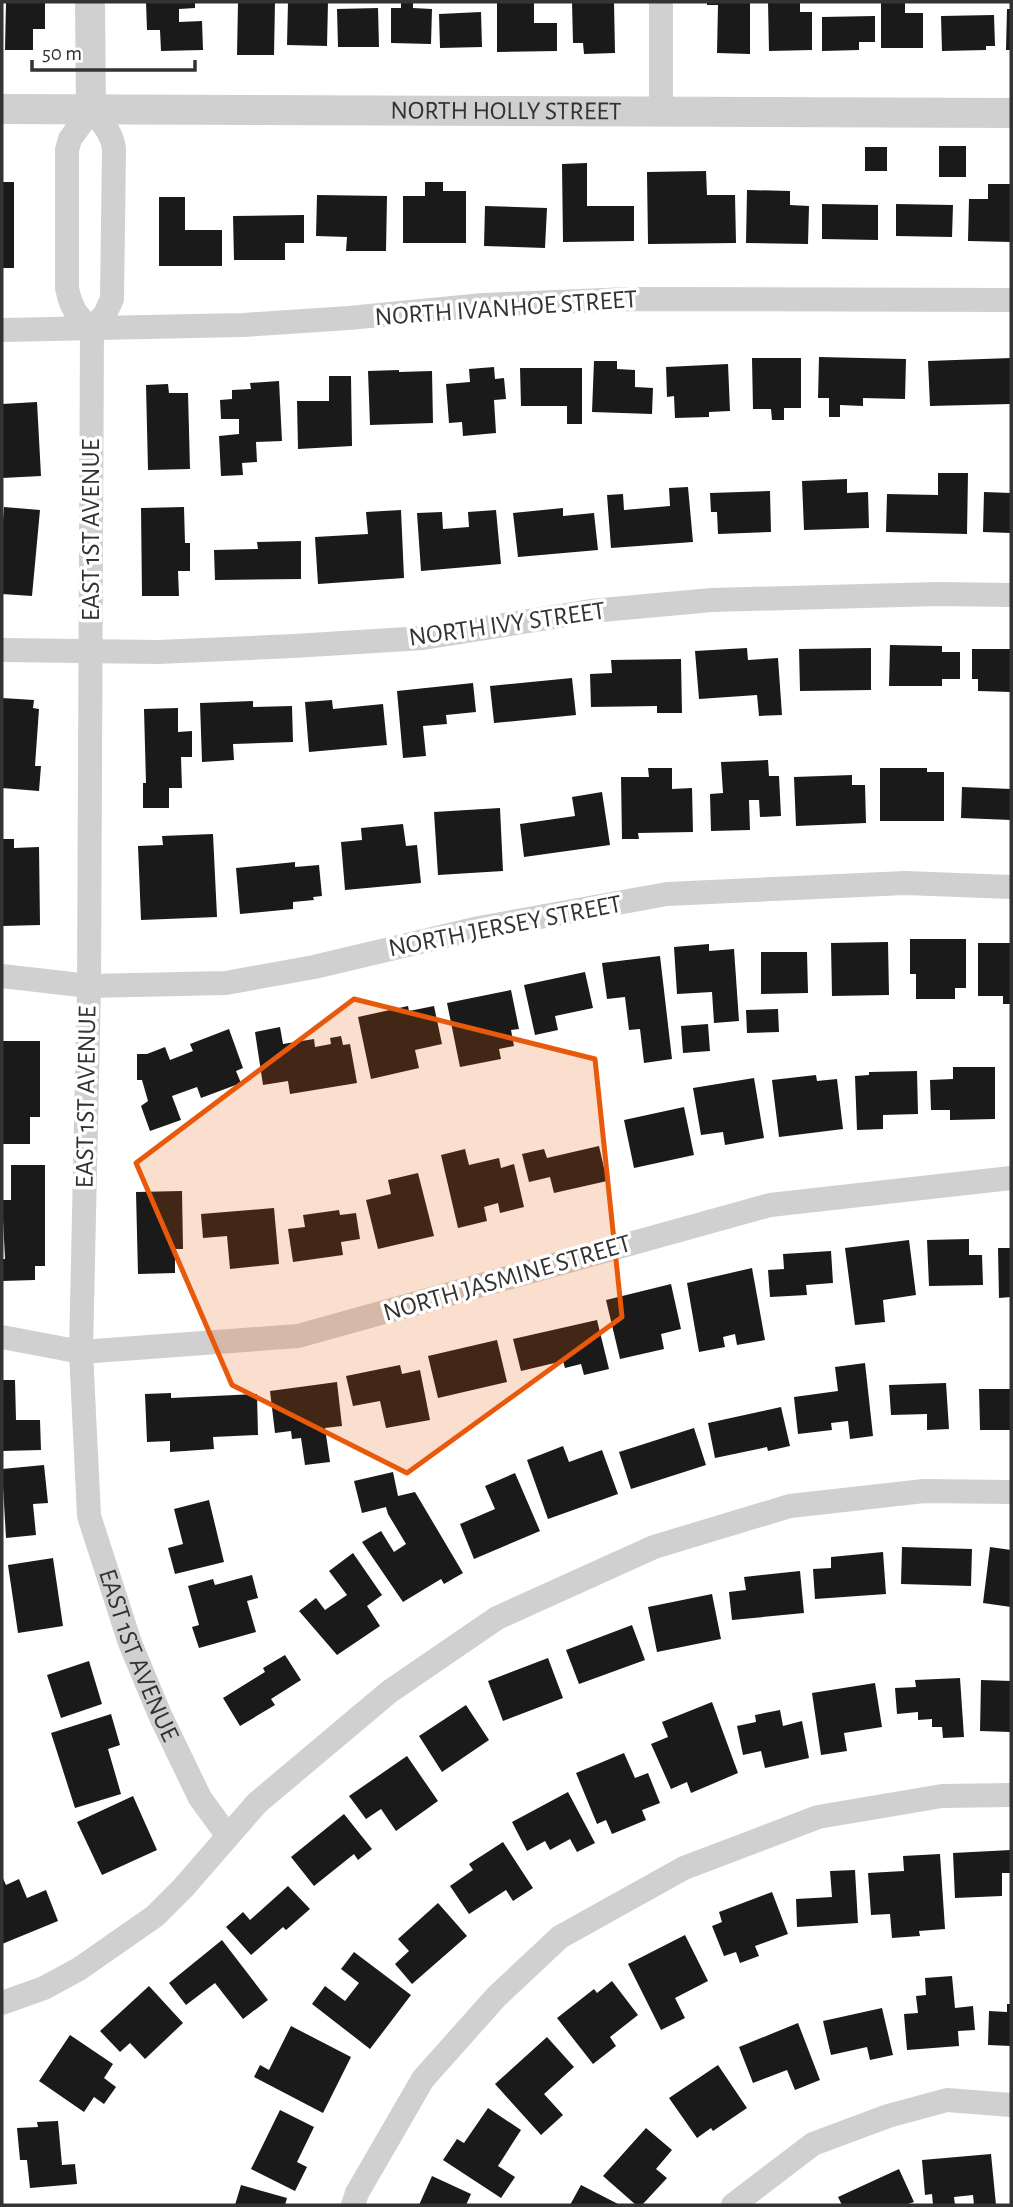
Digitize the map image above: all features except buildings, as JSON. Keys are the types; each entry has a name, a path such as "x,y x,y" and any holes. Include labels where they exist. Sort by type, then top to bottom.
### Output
{"street":[{"path":"90,2 91,110 69,139 67,150 67,288 69,302 75,314 92,329 105,314 112,299 114,149 108,129 91,110"},
{"path":"661,2 661,113"},
{"name":"NORTH HOLLY STREET","path":"2,109 1011,113"},
{"name":"NORTH IVANHOE STREET","path":"2,330 256,324 472,306 627,299 1011,300"},
{"name":"EAST 1ST AVENUE","path":"92,329 89,986 81,1352 89,1516 130,1643 160,1715 200,1798 227,1835"},
{"name":"NORTH IVY STREET","path":"2,650 90,652 294,646 423,638 590,611 712,600 938,594 1011,596"},
{"name":"NORTH JERSEY STREET","path":"2,976 89,986 226,983 314,967 479,928 667,894 905,883 1011,887"},
{"name":"NORTH JASMINE STREET","path":"2,1337 81,1352 298,1336 770,1205 1011,1178"},
{"path":"2,2003 44,1988 79,1969 155,1916 257,1803 389,1692 497,1618 654,1547 790,1506 924,1491 1011,1492"},
{"path":"353,2205 357,2193 423,2079 498,1996 560,1937 684,1868 818,1817 942,1796 1011,1795"},
{"path":"733,2205 813,2144 888,2116 947,2100 1011,2105"}],"highlighted area":[{"path":"354,999 595,1059 622,1317 407,1473 232,1385 136,1163"}]}
